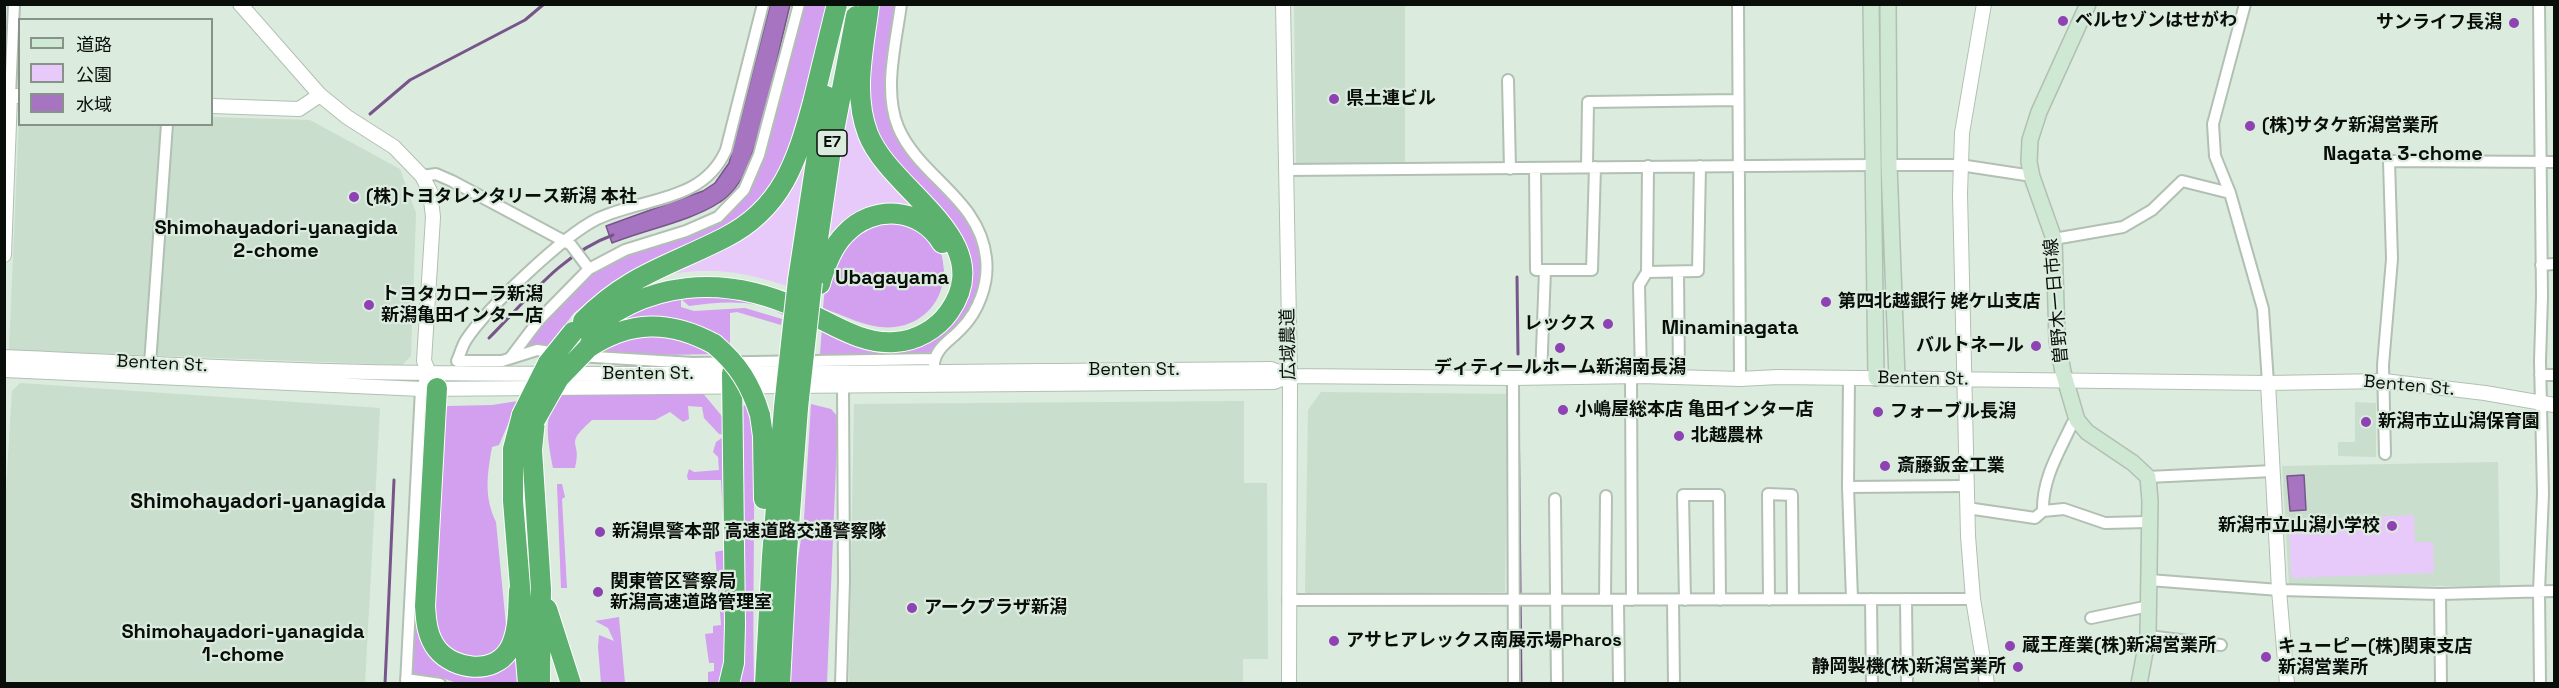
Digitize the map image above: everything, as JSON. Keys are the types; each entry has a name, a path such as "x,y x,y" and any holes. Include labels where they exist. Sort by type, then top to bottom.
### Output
{"highway":[{"path":"580,339 622,287 661,266 740,230 773,200 789,175 801,146 837,4"},
{"name":"E7","path":"810,282 819,135 843,4"},
{"name":"E7","path":"810,282 833,136 858,4"},
{"path":"540,684 541,589 529,417 543,371 602,321 633,302 667,292 700,287 732,287 761,293 852,334 886,342 916,337 927,332 944,318 955,302 959,290 961,263 958,249 941,221 887,167 872,142 863,114 861,72 869,4"},
{"path":"580,339 595,313 623,296 673,280 704,276 763,283 860,325 883,332 904,331 926,321 941,305 949,284 949,261 946,250 932,230 912,217 888,213 865,220 844,235 810,282 813,326 795,407 772,545 770,680"},
{"path":"580,339 648,327 682,330 714,344 739,368 748,383 760,415 764,459 770,680"},
{"path":"729,684 734,663 735,625 732,380"},
{"path":"428,383 425,606 428,631 436,649 450,660 466,666 482,666 498,661 508,651 514,636 519,591"},
{"path":"770,680 787,552 795,407"},
{"path":"528,684 519,591 512,466 516,433 529,417"},
{"path":"541,589 571,684"}],"main road":[{"path":"1871,4 1876,378"},
{"path":"1888,4 1889,165 1897,378"},
{"name":"曽野木一日市線","path":"2077,420 2056,340 2054,239 2029,162 2030,140 2038,112 2088,4"},
{"path":"2077,420 2087,432 2133,463 2148,477 2150,580 2148,636 2139,684"}],"street":[{"path":"4,255 14,4"},
{"path":"240,4 320,95 347,117 394,147 422,176 430,191 433,217 424,362 428,383 406,681 440,684"},
{"path":"763,4 726,150 713,171 695,187 598,219 499,303 465,341 457,362 502,361 537,350 599,359 693,363 934,365 941,348 962,328 977,306 984,284 986,257 980,233 966,208 913,150 898,127 891,83 901,4"},
{"path":"511,357 538,320 587,267 626,250 686,231 718,216 744,190 759,156 799,4"},
{"name":"広域農道","path":"1283,4 1290,376 1289,684"},
{"path":"1738,4 1740,379"},
{"path":"1984,4 1962,134 1960,165 1966,508 1973,599 1987,684"},
{"path":"2245,4 2213,124 2215,156 2230,193 2263,309 2278,591 2287,684"},
{"path":"2539,4 2540,375 2548,404 2539,591 2540,684"},
{"path":"1508,80 1510,169"},
{"path":"213,106 299,109 320,95"},
{"path":"1535,168 1536,270 1592,270 1588,102 1737,100"},
{"path":"150,364 167,126"},
{"path":"2385,454 2384,381 2392,259 2389,161 2554,162"},
{"path":"1286,170 1872,165"},
{"path":"1889,165 1960,165 2032,176"},
{"path":"1632,600 1639,285 1647,272 1648,166"},
{"path":"1647,272 1698,271 1700,166"},
{"path":"422,176 436,174 452,181 567,243 587,267"},
{"path":"2054,239 2123,227 2152,210 2182,181 2230,193"},
{"path":"2541,265 2554,264"},
{"path":"1540,377 1545,270"},
{"path":"1678,272 1679,377"},
{"name":"Benten St.","path":"4,357 150,364 428,383"},
{"name":"Benten St.","path":"732,380 934,365 1271,369 1290,376 1514,378 1636,376 1740,379 1897,378 2268,383 2384,381 2485,393 2548,404"},
{"name":"Benten St.","path":"4,370 428,383 732,380 843,386 1274,382 1290,376"},
{"path":"2540,375 2554,375"},
{"path":"1514,378 1518,601 1514,684"},
{"path":"1849,378 1848,487 1852,599"},
{"path":"841,684 844,581 843,386"},
{"path":"2043,511 2043,497 2048,477 2072,424 2077,420"},
{"path":"2148,477 2273,471"},
{"path":"1848,487 1966,486"},
{"path":"1769,600 1768,494 1792,495 1793,599"},
{"path":"1685,600 1683,495 1719,495 1720,600"},
{"path":"1605,600 1606,496"},
{"path":"1555,499 1557,684"},
{"path":"1966,508 2035,518 2043,511 2064,509 2105,523 2148,522"},
{"path":"2150,580 2278,591 2440,594 2554,591"},
{"path":"2440,594 2441,684"},
{"path":"1871,599 1872,684"},
{"path":"1906,599 1907,684"},
{"path":"1288,600 1973,599"},
{"path":"1618,600 1619,684"},
{"path":"1673,600 1674,684"},
{"path":"2091,618 2149,606"},
{"path":"2148,636 2221,645"}],"shaded area":[{"path":"803,5 827,5 805,104 774,189 733,227 666,255 612,283 574,313 549,345 528,347 525,343 571,291 591,275 615,261 663,243 747,195 759,172 766,150"},
{"path":"878,5 897,5 894,118 957,203 979,238 986,284 974,308 938,348 928,353 899,356 820,354 822,327 917,345 970,265 958,229 893,163 872,125 867,84"},
{"path":"1294,5 1405,5 1405,164 1296,166"},
{"path":"213,117 310,120 400,169 416,213 411,356 402,365 9,350 19,126 213,126"},
{"path":"874,221 911,222 934,244 942,256 944,270 941,291 924,315 906,325 877,326 858,322 823,308 825,288 840,248"},
{"path":"728,294 784,310 783,315 761,306 737,303 689,306 681,299 681,307 694,311 745,308 782,319 781,325 737,312 730,313 730,349 705,333 590,337 614,320 668,299"},
{"path":"636,334 673,334 714,354 612,356 590,352"},
{"path":"20,383 380,408 365,683 5,683 5,506 12,391"},
{"path":"701,391 726,421 725,435 719,434 704,418 702,407 688,406 689,419 683,422 670,412 655,420 592,420 576,439 575,468 553,468 548,439 548,421 557,394"},
{"path":"1321,392 1508,394 1505,592 1305,594 1308,410"},
{"path":"518,401 499,445 492,447 488,476 488,495 496,522 507,636 497,652 491,656 469,658 451,653 434,627 431,604 444,409 448,406 492,405"},
{"path":"1244,401 1244,483 1267,483 1268,659 1243,659 1243,683 849,683 854,404"},
{"name":"新潟市立山潟保育園","path":"2355,402 2376,403 2376,457 2338,456 2338,442 2355,442"},
{"path":"425,404 430,405 420,621 453,670 511,659 518,661 520,683 457,683 439,677 412,674"},
{"path":"811,404 831,409 838,417 827,683 789,684 791,606 804,519"},
{"path":"750,405 753,411 754,445 754,683 739,683 741,658 737,406"},
{"path":"726,435 727,659 720,683 708,683 708,672 714,671 714,663 709,663 705,634 713,633 713,626 721,625 715,552 725,550 721,480 688,480 687,476 689,469 694,472 719,470 718,457 713,452 716,442"},
{"name":"新潟市立山潟小学校","path":"2498,462 2500,586 2289,586 2282,466"},
{"path":"557,484 562,484 565,497 562,499 567,588 561,588"},
{"path":"619,617 625,683 601,683 599,635 614,641 608,628 595,621"}],"green space":[{"path":"853,69 925,213 825,241"},
{"path":"810,134 787,286 725,272 694,271 661,276"},
{"path":"2414,515 2415,542 2433,542 2434,573 2291,578 2289,520"}],"water":[{"path":"770,5 790,5 759,131 746,170 738,184 724,199 709,209 612,243 606,226 703,191 715,183 729,163"},
{"path":"2304,475 2306,510 2290,511 2287,476"}],"waterway":[{"path":"370,114 410,80 525,20 544,4"},
{"path":"489,338 561,266 577,253 613,235"},
{"path":"1517,277 1518,354"},
{"path":"1518,398 1521,684"},
{"path":"385,684 394,480"}],"place":[{"name":"ベルセゾンはせがわ","path":"2063,21"},
{"name":"サンライフ長潟","path":"2514,23"},
{"name":"県土連ビル","path":"1334,99"},
{"name":"(株)サタケ新潟営業所","path":"2250,126"},
{"name":"(株)トヨタレンタリース新潟 本社","path":"354,197"},
{"name":"第四北越銀行 姥ケ山支店","path":"1826,302"},
{"name":"トヨタカローラ新潟 新潟亀田インター店","path":"369,305"},
{"name":"レックス","path":"1608,324"},
{"name":"バルトネール","path":"2036,346"},
{"name":"ディティールホーム新潟南長潟","path":"1560,348"},
{"name":"小嶋屋総本店 亀田インター店","path":"1563,410"},
{"name":"フォーブル長潟","path":"1878,412"},
{"name":"新潟市立山潟保育園","path":"2366,422"},
{"name":"北越農林","path":"1679,436"},
{"name":"斎藤鈑金工業","path":"1885,466"},
{"name":"新潟市立山潟小学校","path":"2392,526"},
{"name":"新潟県警本部 高速道路交通警察隊","path":"600,532"},
{"name":"関東管区警察局 新潟高速道路管理室","path":"598,592"},
{"name":"アークプラザ新潟","path":"912,608"},
{"name":"アサヒアレックス南展示場Pharos","path":"1334,641"},
{"name":"蔵王産業(株)新潟営業所","path":"2010,646"},
{"name":"キューピー(株)関東支店 新潟営業所","path":"2266,657"},
{"name":"静岡製機(株)新潟営業所","path":"2018,667"}],"district":[{"name":"Nagata 3-chome","path":"2403,155"},
{"name":"Shimohayadori-yanagida 2-chome","path":"276,240"},
{"name":"Ubagayama","path":"892,279"},
{"name":"Minaminagata","path":"1730,329"},
{"name":"Shimohayadori-yanagida","path":"258,502"},
{"name":"Shimohayadori-yanagida 1-chome","path":"243,644"}]}
